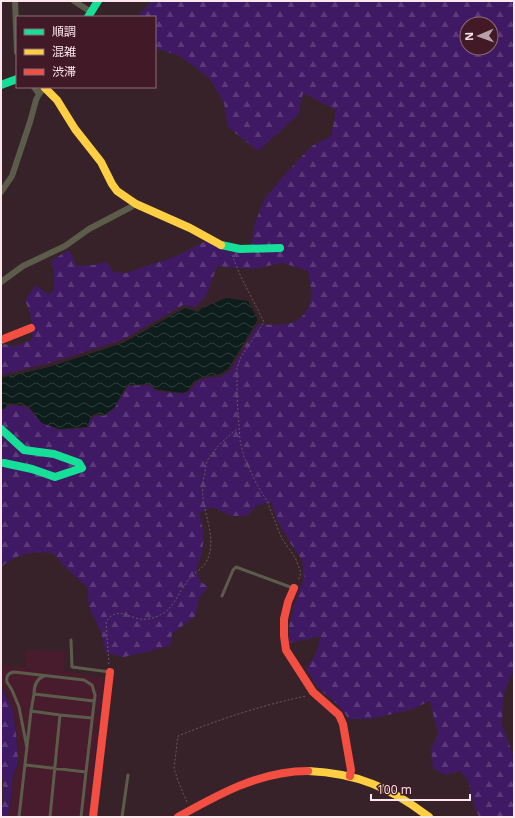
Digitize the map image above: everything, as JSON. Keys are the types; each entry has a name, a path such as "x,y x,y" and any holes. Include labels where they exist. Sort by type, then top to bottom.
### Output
{"street":[{"path":"15,1 16,26"},
{"path":"74,1 89,15 98,1"},
{"path":"1,85 16,78"},
{"path":"1,192 12,176 36,100 43,89 52,93 60,102 71,124 86,145 102,163 112,185 119,193 134,202 230,247 255,249 280,248"},
{"path":"1,282 23,266 65,246 89,229 131,207 134,202"},
{"path":"1,340 30,328"},
{"path":"1,429 24,450 54,454 79,463 82,468 55,477 32,469 4,463"},
{"path":"294,588 288,602 284,619 286,650 312,692 339,715 343,724 351,770 350,776"},
{"path":"93,817 110,672"},
{"path":"178,817 223,793 250,781 273,775 299,772 324,772 350,776 373,784 403,799 429,817"}],"lane":[{"path":"222,596 233,570 236,567 294,588"},
{"path":"71,640 72,667 110,672"},
{"path":"27,748 16,696 6,679 10,673 14,672 84,680 88,682 94,689 94,700 81,817"},
{"path":"20,817 34,688 39,679 47,676"},
{"path":"34,694 94,700"},
{"path":"31,711 92,718"},
{"path":"50,817 60,715"},
{"path":"26,765 86,772"},
{"path":"122,817 128,775"}],"path":[{"path":"230,247 241,277 264,322 241,357 237,368 237,398 240,440 247,464 267,501 282,539 295,557 301,573 294,588"},
{"path":"110,672 106,622 116,613 122,613 141,619 147,619 160,615 171,608 182,587 204,565 211,547 202,485 206,463 216,448 239,428"},
{"path":"190,810 174,768 178,736 213,722 285,700 310,695 312,692"}],"shaded area":[{"path":"26,650 65,652 64,671 104,677 88,817 8,817 10,813 14,776 19,765 19,758 13,708 1,682 1,665 26,667"}],"green space":[{"path":"514,1 514,673 511,675 503,697 502,725 514,758 514,817 479,817 474,805 468,780 460,771 445,775 433,768 431,749 438,734 430,701 410,710 369,719 349,719 338,705 318,688 306,669 316,654 321,636 289,643 289,627 294,606 304,577 302,560 277,520 271,502 256,506 247,516 232,516 212,507 199,513 204,534 202,553 196,569 200,581 208,587 199,598 195,616 172,634 170,646 124,657 106,653 101,632 89,607 87,587 64,566 53,553 38,552 26,554 8,562 1,567 1,411 10,405 27,407 42,423 59,430 87,428 90,421 95,416 104,416 114,409 128,386 150,385 156,391 182,394 188,392 198,381 206,378 220,377 230,371 258,324 276,325 291,323 303,316 311,299 308,271 283,263 253,269 217,266 206,296 195,307 183,305 122,340 49,363 1,375 1,346 5,344 13,347 32,340 32,320 25,300 36,285 48,295 54,290 54,271 51,261 69,250 77,266 107,262 113,272 126,273 177,256 206,241 225,251 250,253 255,223 265,198 312,146 331,136 336,110 303,93 298,115 258,151 228,127 224,103 210,79 180,56 156,48 156,16 138,16 151,2"},
{"path":"1,687 12,709 16,733 18,761 13,774 9,812 6,817 1,817 3,803 3,780 1,765"}],"water":[{"path":"226,298 248,301 257,318 257,321 228,369 220,374 202,377 193,382 188,391 182,393 155,389 151,384 127,385 114,408 104,415 94,414 91,417 87,427 59,429 42,423 28,406 9,403 4,409 1,409 1,378 49,367 123,343 185,308 198,312 202,308"}],"traffic: fast":[{"path":"89,16 98,1"},
{"path":"1,85 16,79"},
{"path":"221,245 240,249 280,248"},
{"path":"1,429 24,450 54,454 79,463 82,468 55,477 32,469 4,463"}],"traffic: slow":[{"path":"45,88 57,100 75,129 101,162 117,191 136,204 190,228 221,245"},
{"path":"308,771 342,775 373,784 401,798 429,817"}],"traffic: jam":[{"path":"1,340 31,328"},
{"path":"294,588 288,602 284,619 286,650 313,692 339,715 343,724 351,770 350,776"},
{"path":"93,817 110,672"},
{"path":"178,817 240,785 273,775 308,771"}]}
